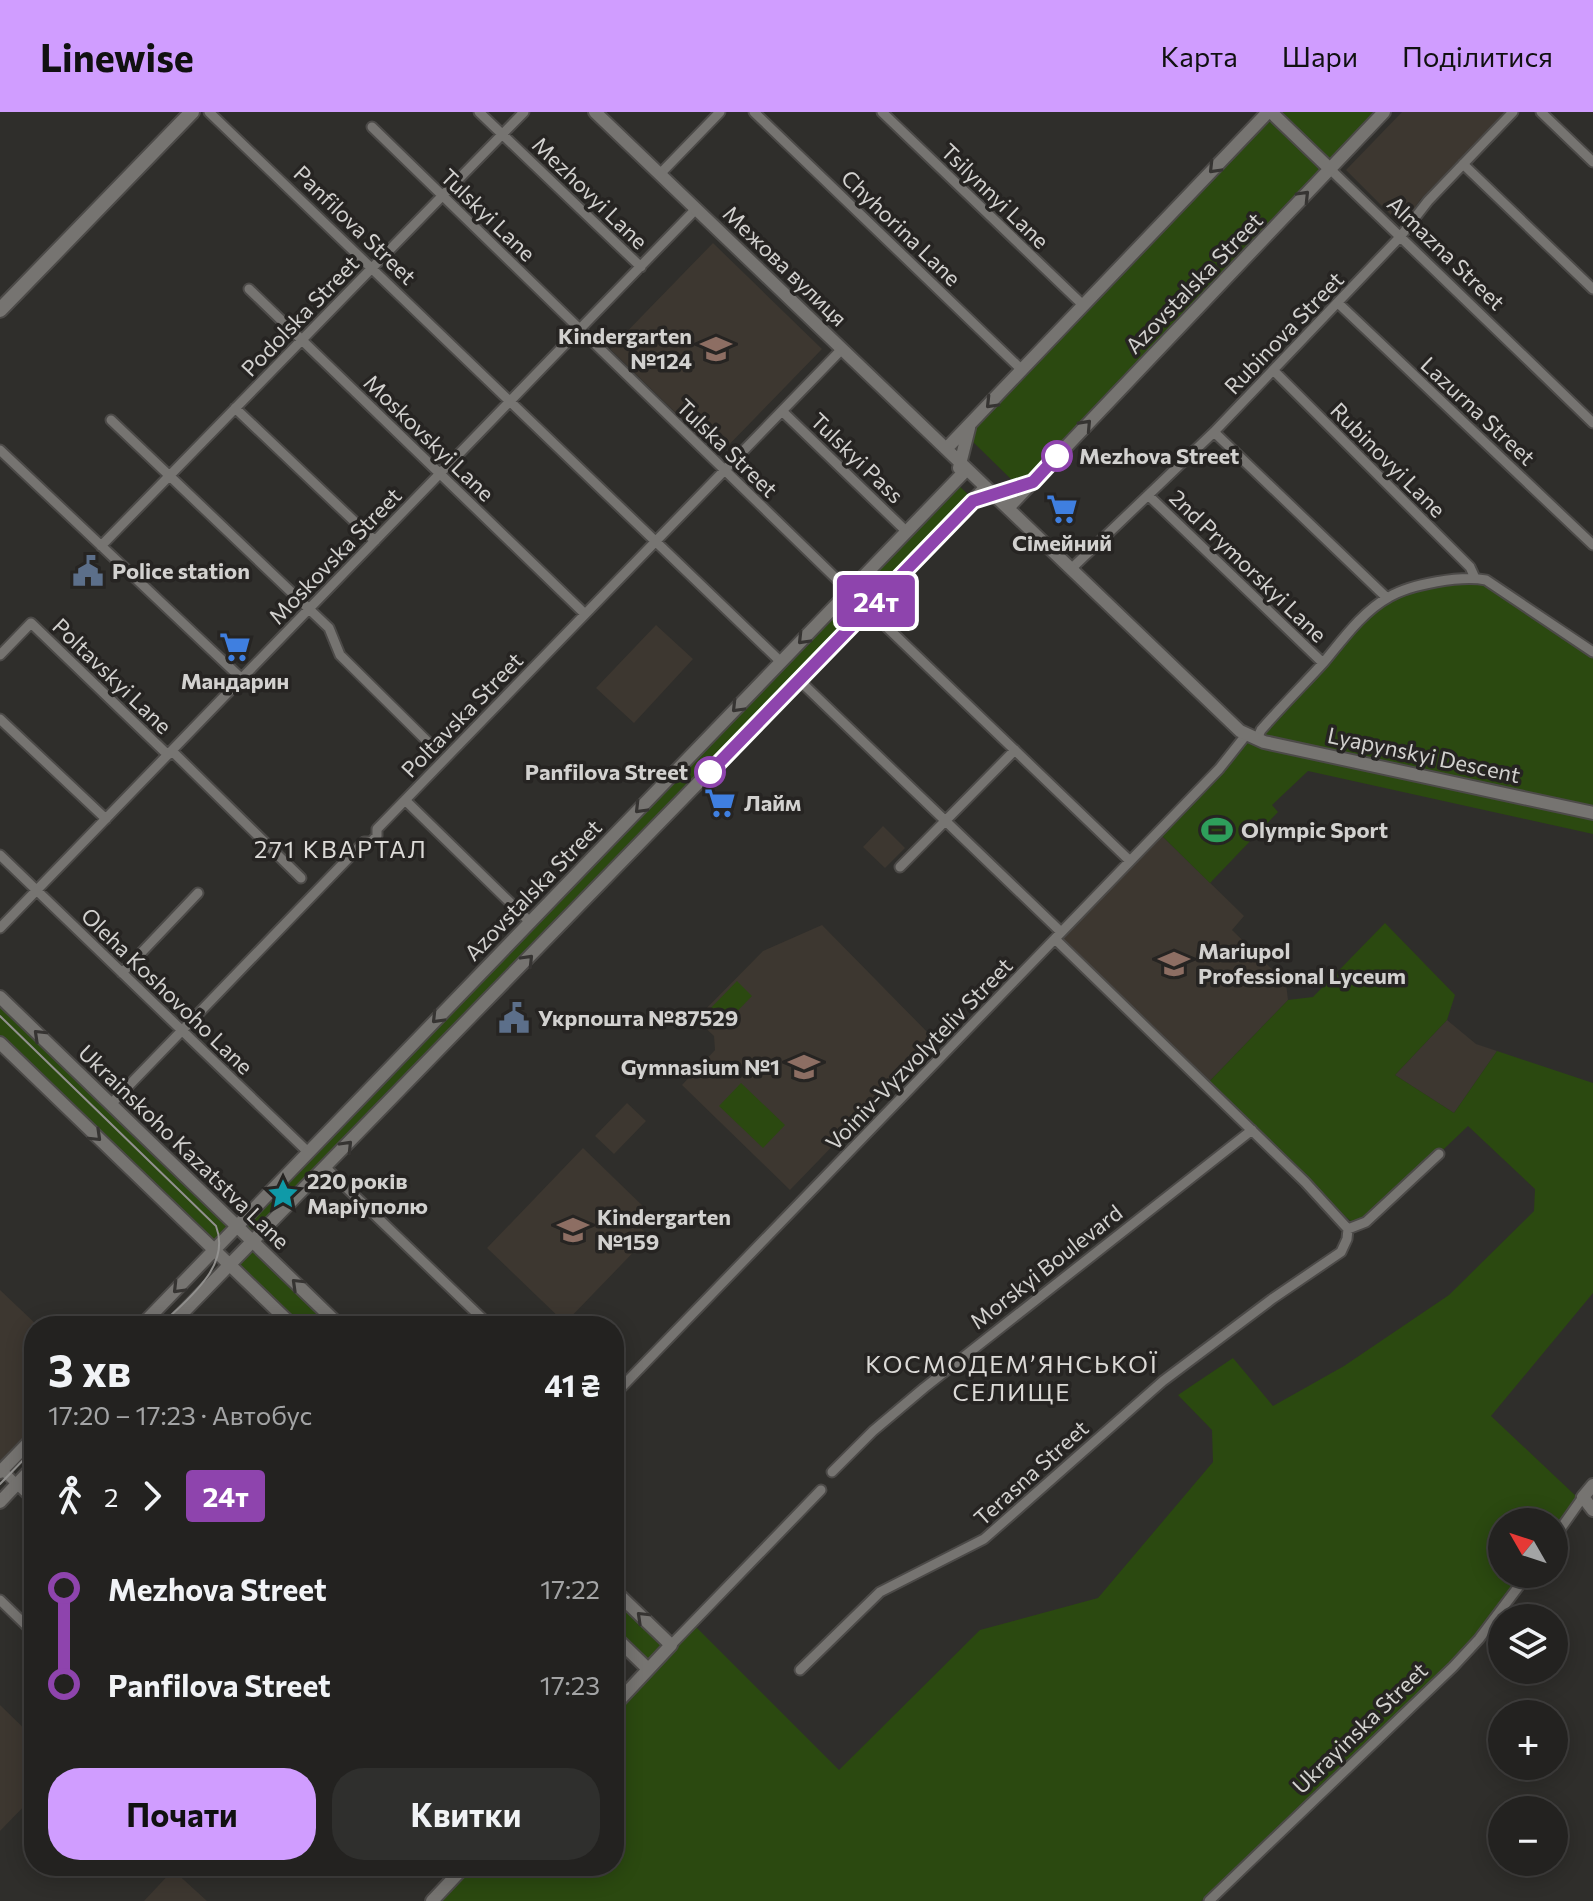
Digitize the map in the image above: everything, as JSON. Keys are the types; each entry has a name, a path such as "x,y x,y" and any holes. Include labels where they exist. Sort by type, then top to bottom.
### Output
{"main road":[{"path":"0,310 192,112"}],"street":[{"name":"Panfilova Street","path":"209,112 781,662 1058,935"},
{"name":"Mezhovyi Lane","path":"479,112 641,267"},
{"name":"Podolska Street","path":"101,546 524,112"},
{"name":"Межова вулиця","path":"595,112 946,449"},
{"path":"660,174 720,112"},
{"name":"Chyhorina Lane","path":"754,112 1022,370"},
{"name":"Tsilynnyi Lane","path":"882,112 1084,306"},
{"path":"1252,737 946,449 1270,112"},
{"name":"Almazna Street","path":"1270,112 1593,423"},
{"name":"Azovstalska Street","path":"1008,508 1384,112"},
{"name":"Rubinova Street","path":"1071,569 1214,432 1400,237 1428,201 1513,112"},
{"path":"1541,112 1593,162"},
{"name":"Tulskyi Lane","path":"372,127 580,330"},
{"path":"1463,164 1593,289"},
{"name":"Moskovska Street","path":"0,928 696,209"},
{"name":"Moskovskyi Lane","path":"249,289 585,614"},
{"name":"Lazurna Street","path":"1338,303 1593,545"},
{"name":"Tulska Street","path":"580,330 849,591"},
{"name":"Poltavska Street","path":"111,1104 364,842 371,842 377,836 377,829 842,349"},
{"name":"Rubinovyi Lane","path":"1273,370 1470,567 1475,578"},
{"path":"235,408 375,541"},
{"name":"Tulskyi Pass","path":"782,411 907,532"},
{"path":"111,420 329,628 340,655 430,744"},
{"path":"964,466 970,425"},
{"path":"1214,432 1387,598"},
{"path":"0,450 242,679"},
{"name":"Azovstalska Street","path":"151,1316 907,532 954,482 964,466"},
{"name":"Azovstalska Street","path":"180,1316 973,501 989,490 1033,482"},
{"name":"2nd Prymorskyi Lane","path":"1148,495 1323,663"},
{"path":"1475,578 1486,580 1593,652"},
{"name":"Voiniv-Vyzvolyteliv Street","path":"624,1385 1219,769 1261,730 1349,632 1387,598 1422,586 1475,578"},
{"path":"868,609 1130,861"},
{"name":"Poltavskyi Lane","path":"0,655 31,623 301,878"},
{"path":"0,719 106,819"},
{"name":"Lyapynskyi Descent","path":"1252,737 1593,813"},
{"path":"900,867 1015,750"},
{"path":"694,752 712,770"},
{"path":"405,800 548,939"},
{"name":"Oleha Koshovoho Lane","path":"0,855 308,1152"},
{"path":"122,973 198,893"},
{"path":"1058,935 1348,1229"},
{"name":"Ukrainskoho Kazatstva Lane","path":"0,997 330,1316"},
{"path":"0,1043 283,1316"},
{"name":"Morskyi Boulevard","path":"832,1472 873,1431 924,1388 1252,1130"},
{"name":"Terasna Street","path":"800,1670 884,1589 984,1539 1163,1381 1272,1299 1341,1252 1348,1229 1366,1222 1439,1154"},
{"path":"326,1168 480,1316"},
{"path":"24,1447 1,1471 24,1491"},
{"path":"0,1502 24,1477"},
{"path":"1568,1518 1593,1485"},
{"path":"624,1695 821,1490"},
{"path":"1583,1497 1593,1510"},
{"name":"Ukrayinska Street","path":"1209,1901 1453,1667 1479,1639 1517,1588"},
{"path":"0,1600 24,1623"},
{"path":"624,1600 671,1645"},
{"path":"624,1646 648,1669"},
{"path":"432,1901 456,1876"}],"shaded area":[{"path":"1402,112 1507,112 1420,200 1405,222 1397,221 1346,170"},
{"name":"Kindergarten №124","path":"713,243 822,349 719,455 610,349"},
{"path":"656,625 693,659 634,723 596,688"},
{"path":"883,826 905,848 885,868 863,847"},
{"name":"Mariupol Professional Lyceum","path":"1158,832 1244,916 1232,930 1286,983 1288,1000 1206,1085 1055,939"},
{"name":"Gymnasium №1","path":"822,925 935,1040 790,1190 682,1085 715,1050 714,1036 696,1019 763,951"},
{"path":"1447,1020 1476,1044 1497,1051 1454,1113 1395,1075"},
{"path":"627,1103 646,1121 614,1154 595,1136"},
{"name":"Kindergarten №159","path":"583,1148 649,1212 637,1224 649,1236 572,1316 558,1316 487,1248"},
{"path":"0,1290 27,1316 24,1316 24,1441 0,1466"},
{"path":"0,1705 24,1728 24,1806 0,1831"},
{"path":"167,1876 180,1876 207,1901 144,1901"}],"green space":[{"path":"1272,112 1380,112 1032,479 1016,484 969,438 972,426"},
{"path":"957,484 972,498 253,1238 240,1225"},
{"path":"1475,578 1593,652 1593,834 1308,771 1272,805 1278,812 1210,883 1158,832 1323,663 1349,632 1401,591"},
{"path":"1385,923 1455,995 1447,1020 1395,1075 1454,1113 1497,1051 1593,1083 1593,1293 1491,1416 1578,1498 1568,1512 1568,1508 1488,1508 1488,1588 1515,1588 1503,1604 1488,1604 1487,1625 1327,1783 1201,1901 439,1901 462,1876 624,1876 624,1700 694,1625 839,1770 980,1630 1098,1598 1213,1462 1212,1430 1178,1395 1233,1358 1273,1406 1344,1366 1449,1295 1534,1211 1535,1189 1468,1126 1360,1229 1305,1182 1206,1085 1288,1000 1313,997"},
{"path":"737,981 752,996 721,1028 706,1013"},
{"path":"0,1001 232,1226 214,1245 0,1039"},
{"path":"741,1083 785,1125 763,1148 719,1106"},
{"path":"254,1247 326,1316 288,1316 234,1265"},
{"path":"624,1604 666,1644 647,1665 624,1642"}],"tram line":[{"path":"0,1016 216,1226 218,1256 212,1269 170,1316"},
{"path":"0,1484 24,1459"}],"bus line":[{"name":"24т","path":"710,772 973,501 1033,482 1057,456"}],"place":[{"name":"Kindergarten №124","path":"716,349"},
{"name":"Mezhova Street","path":"1057,456"},
{"name":"Сімейний","path":"1062,509"},
{"name":"Police station","path":"88,571"},
{"name":"Мандарин","path":"235,647"},
{"name":"Panfilova Street","path":"710,772"},
{"name":"Лайм","path":"720,803"},
{"name":"Olympic Sport","path":"1217,830"},
{"name":"Mariupol Professional Lyceum","path":"1174,964"},
{"name":"Укрпошта №87529","path":"514,1018"},
{"name":"Gymnasium №1","path":"804,1067"},
{"name":"220 років Маріуполю","path":"283,1194"},
{"name":"Kindergarten №159","path":"573,1230"}],"district":[{"name":"271 КВАРТАЛ","path":"341,850"},
{"name":"КОСМОДЕМ’ЯНСЬКОЇ СЕЛИЩЕ","path":"1012,1379"}]}
